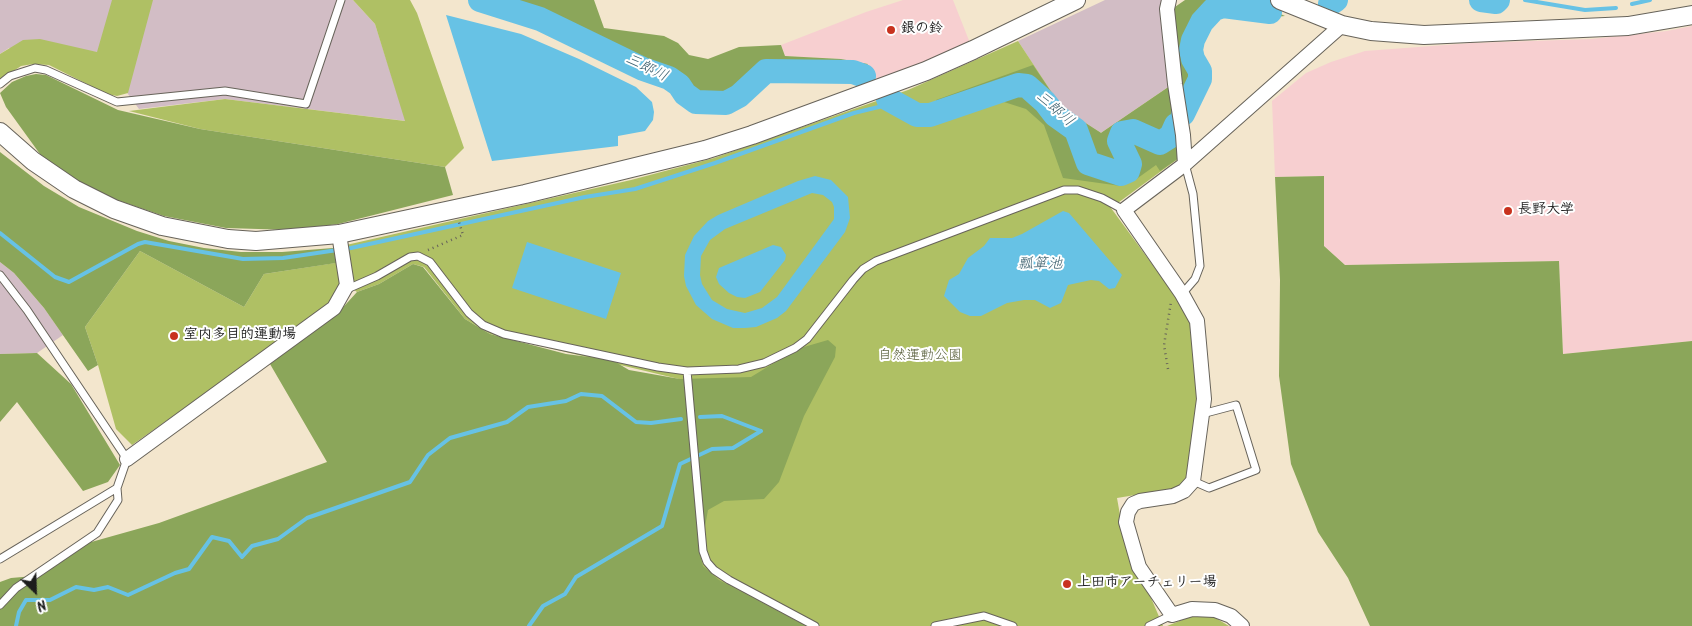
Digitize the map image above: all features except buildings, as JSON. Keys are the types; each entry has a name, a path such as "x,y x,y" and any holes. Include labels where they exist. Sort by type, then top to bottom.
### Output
{"street":[{"path":"0,132 33,161 74,189 114,209 162,226 228,239 341,247 535,192 705,150 752,135 926,70 973,50 1076,0"},
{"path":"1169,0 1167,9 1185,164"},
{"path":"1280,0 1342,25 1398,33 1441,34 1628,26 1692,15"},
{"path":"1242,626 1231,616 1215,610 1192,609 1172,615 1139,567 1126,522 1128,512 1133,504 1140,501 1173,496 1184,491 1193,481 1204,399 1200,334 1197,322 1182,294 1124,210 1185,164 1342,25"},
{"path":"127,459 334,308 345,290 346,277 341,247"}],"lane":[{"path":"0,84 10,76 35,68 46,70 117,102 225,91 306,104 341,0"},
{"path":"1182,294 1195,279 1200,266 1193,194 1185,164"},
{"path":"345,290 378,276 410,257 422,257 430,262 469,312 483,325 504,334 687,371 739,369 764,363 796,348 807,339 863,269 876,261 1054,192 1078,190 1102,198 1124,210"},
{"path":"0,275 27,310 127,459 117,488 118,500 97,533 16,588 0,605"},
{"path":"687,371 703,551 707,562 714,570 729,580 815,626"},
{"path":"1193,481 1209,488 1256,470 1236,405 1202,414"},
{"path":"0,559 117,488"},
{"path":"1150,626 1172,615"},
{"path":"935,626 984,616 1013,626"}],"path":[{"path":"422,257 425,252 463,234 459,221"},
{"path":"1168,370 1164,345 1172,301 1182,294"}],"shaded area":[{"path":"0,0 353,0 375,24 406,121 225,99 139,109 97,52 9,48 0,54"},
{"name":"銀の鈴","path":"903,0 953,0 970,43 878,81 868,64 841,59 785,56 781,45 866,12"},
{"path":"1105,0 1162,0 1170,86 1101,133 1062,109 1018,41"},
{"name":"長野大学","path":"1692,26 1692,341 1563,354 1559,261 1345,265 1324,246 1324,176 1275,177 1272,101 1306,73 1331,62 1365,51 1472,43 1591,39 1667,31"},
{"path":"0,262 14,273 44,308 63,335 37,353 0,354"}],"green space":[{"path":"112,0 153,0 128,93 117,96 107,94 49,65 33,64 21,66 0,80 0,54 23,40 40,39 97,52"},
{"path":"353,0 410,0 417,13 464,148 445,167 200,129 129,111 225,99 405,121 375,24"},
{"path":"468,0 594,0 604,28 664,36 678,43 689,55 708,59 739,47 781,45 785,56 841,59 868,64 857,78 767,75 749,89 739,100 724,107 708,108 695,105 683,97 676,89 541,25"},
{"path":"1185,0 1249,0 1285,16 1252,19 1222,13 1214,15 1197,39 1209,72 1208,78 1185,121 1172,9"},
{"name":"自然運動公園","path":"1018,41 1062,108 1101,133 1170,86 1179,158 1111,208 1182,305 1191,323 1198,399 1188,477 1180,485 1172,489 1117,498 1123,532 1163,626 557,626 679,379 490,334 465,319 424,267 413,264 379,284 357,292 346,285 320,315 291,333 132,445 116,429 85,327 140,251 244,307 264,274 335,263 333,248 631,180 714,158 908,90"},
{"path":"1033,65 1062,108 1101,133 1170,86 1179,158 1160,171 1156,165 1135,180 1121,186 1063,178 1044,125 1026,109 1004,102 942,115 936,100"},
{"path":"36,74 46,75 118,110 200,129 445,167 453,195 338,224 291,230 226,228 164,216 117,200 77,183 45,161 6,107 0,93 12,82"},
{"path":"0,152 44,186 79,207 137,231 169,241 204,248 241,252 282,252 333,248 336,263 264,274 244,307 140,251 85,327 98,365 88,371 44,308 14,273 0,262"},
{"path":"1324,176 1324,246 1345,265 1559,261 1563,354 1692,341 1692,626 1370,626 1348,578 1318,532 1291,464 1279,376 1280,280 1275,177"},
{"path":"413,264 423,267 465,319 490,334 566,354 612,360 629,370 680,379 751,377 797,349 828,340 836,347 835,357 804,416 779,482 764,499 724,501 708,510 700,554 703,566 719,580 806,626 0,626 0,582 11,578 34,576 77,546 159,523 327,462 270,364 336,315 357,292 379,284"},
{"path":"37,353 71,384 120,465 108,482 83,491 17,402 0,422 0,354"},
{"path":"1192,616 1214,617 1229,626 1167,626"}],"water":[{"path":"446,15 521,34 579,59 636,87 652,102 653,120 645,131 618,136 618,146 492,161"},
{"path":"815,176 831,180 848,197 850,218 845,232 786,311 777,318 756,327 745,328 733,328 712,319 696,305 686,286 684,276 685,255 694,236 708,221 718,215 798,181","holes":["812,193 823,195 832,202 834,219 777,297 762,308 745,313 727,309 712,300 702,284 700,275 701,256 710,240 725,229"]},
{"name":"瓢箪池","path":"1063,211 1069,213 1122,275 1115,288 1109,289 1099,281 1091,280 1068,285 1061,303 1050,308 1035,300 1024,300 1007,303 981,316 970,316 960,312 944,296 949,280 959,274 968,258 984,246 990,238 1012,238"},
{"path":"527,242 621,273 606,319 512,288"},
{"path":"773,245 781,247 786,255 785,260 760,292 745,298 737,297 719,284 716,277 719,268"}],"waterway":[{"name":"三郎川","path":"480,0 540,19 643,69 669,78 696,102 726,103 739,96 766,71 853,72 864,76"},
{"name":"三郎川","path":"1330,4 1336,0"},
{"name":"三郎川","path":"1481,0 1496,2 1498,0"},
{"path":"1525,0 1585,10 1616,8"},
{"path":"1632,4 1650,0"},
{"name":"三郎川","path":"1183,114 1200,79 1200,71 1193,59 1191,50 1193,40 1202,22 1214,9 1223,6 1270,12"},
{"name":"三郎川","path":"888,99 917,115 930,115 1018,85 1027,86 1045,102 1055,115 1076,130 1088,163 1121,174 1128,171 1130,164 1119,141 1122,133 1133,131 1160,143 1171,136 1176,125"},
{"path":"0,233 55,277 69,282 145,242 243,259 283,258 351,248 585,197 635,189 715,163 854,113 895,103"},
{"path":"16,626 19,612 26,600 50,600 76,587 94,590 108,587 128,595 175,573 189,569 212,537 229,541 242,557 252,546 278,539 307,518 410,482 428,455 450,438 507,422 528,407 566,401 581,394 602,396 636,422 651,423 681,419"},
{"path":"700,417 722,416 761,431"},
{"path":"529,626 543,606 565,594 576,577 662,526 680,464 712,449 733,448 761,431"}],"place":[{"name":"銀の鈴","path":"891,30"},
{"name":"長野大学","path":"1508,211"},
{"name":"室内多目的運動場","path":"174,336"},
{"name":"上田市アーチェリー場","path":"1067,584"}]}
